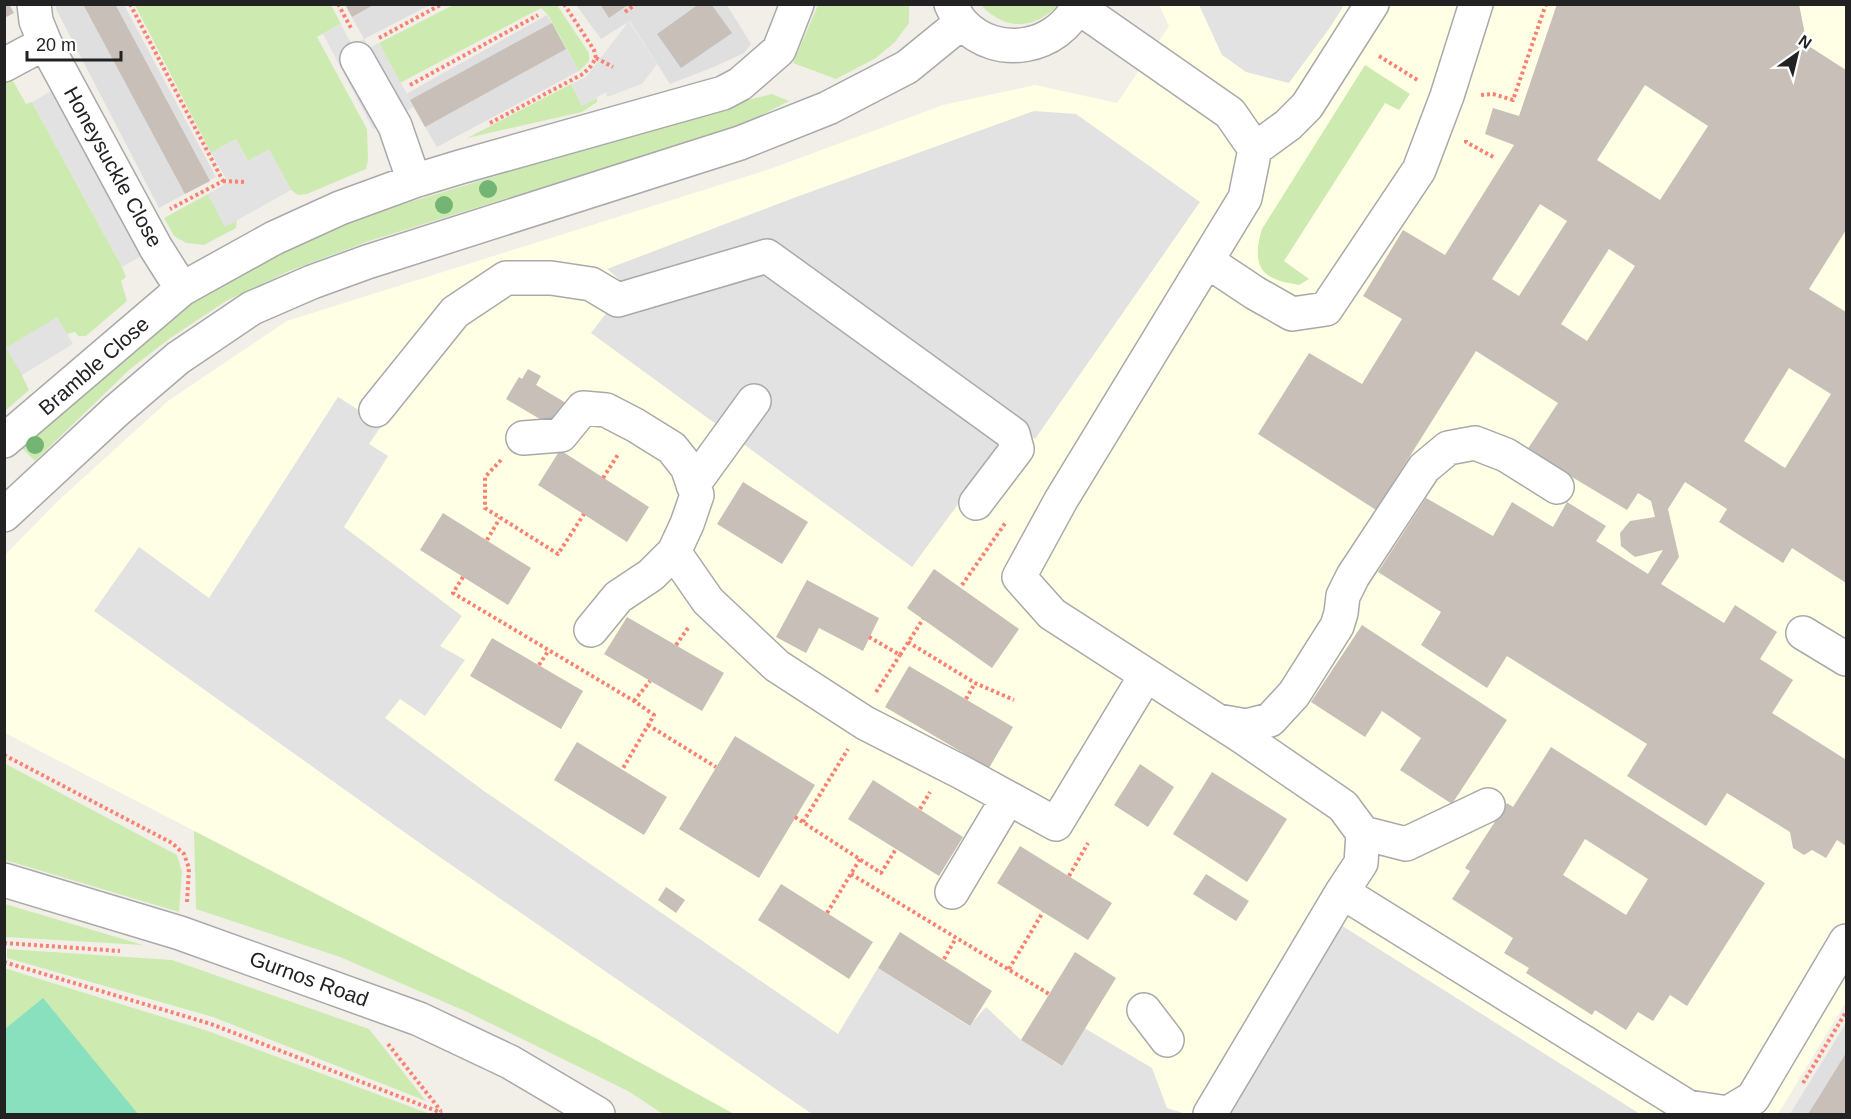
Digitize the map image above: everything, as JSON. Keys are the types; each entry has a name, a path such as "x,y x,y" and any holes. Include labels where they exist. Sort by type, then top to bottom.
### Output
{"street":[{"name":"Honeysuckle Close","path":"34,4 36,21 45,43 143,223 182,289"},
{"name":"Bramble Close","path":"4,441 182,289 274,238 340,208 460,167 723,93 740,84 779,50 797,4"},
{"path":"1372,4 1306,106 1288,125 1256,149 1245,198 1061,500 1019,577 1052,614 1218,721 1343,806 1363,833 1406,844 1488,805"},
{"path":"1207,261 1292,315 1326,309 1419,170 1476,4"},
{"path":"4,514 116,411 178,358 252,308 312,282 367,262 740,143 828,108 907,67 956,14 975,35 989,42 1010,46 1030,45 1050,37 1066,24 1078,6 1230,113 1256,149"},
{"path":"4,65 45,43"},
{"path":"357,59 395,126 414,182"},
{"path":"376,410 455,312 506,278 551,278 591,284 618,300 767,256 1013,435 1017,449 976,503"},
{"path":"693,485 754,401"},
{"path":"523,438 561,435 583,408 606,410 672,448 687,466 697,495 674,552 651,575 618,597 591,630"},
{"path":"1218,721 1246,726 1270,720 1294,694 1337,626 1343,596 1353,576 1424,468 1448,448 1475,443 1506,455 1557,487"},
{"path":"674,552 708,601 777,666 862,721 1056,824 1146,675"},
{"path":"1803,633 1846,659"},
{"path":"952,892 1008,798"},
{"path":"1210,1114 1361,863 1363,833"},
{"name":"Gurnos Road","path":"4,880 180,933 419,1019 510,1062 598,1114"},
{"path":"1342,892 1688,1107 1728,1113 1753,1098 1846,940"},
{"path":"1144,1010 1167,1040"}],"path":[{"path":"130,4 223,181"},
{"path":"338,4 348,23"},
{"path":"357,59 379,37 442,4"},
{"path":"481,127 583,74 591,66 596,58 594,50 564,4"},
{"path":"625,12 636,4"},
{"path":"1477,95 1493,94 1513,100 1546,4"},
{"path":"380,99 538,15"},
{"path":"1378,56 1421,83"},
{"path":"596,58 613,67"},
{"path":"1464,134 1466,142 1495,158"},
{"path":"143,223 223,181 244,182"},
{"path":"523,438 485,477 485,508 558,554 584,514"},
{"path":"487,540 500,518"},
{"path":"962,585 1009,518"},
{"path":"463,577 453,593 654,715 622,770"},
{"path":"803,822 923,619"},
{"path":"869,637 900,655"},
{"path":"908,642 975,683 1014,700"},
{"path":"539,665 549,650"},
{"path":"634,701 650,681"},
{"path":"966,699 975,683"},
{"path":"648,725 716,767"},
{"path":"4,755 172,843 184,854 189,868 186,911"},
{"path":"795,817 881,873 896,849"},
{"path":"1068,876 1088,843"},
{"path":"827,913 860,859"},
{"path":"851,874 1050,994"},
{"path":"1009,969 1043,912"},
{"path":"944,960 956,938"},
{"path":"4,943 128,952"},
{"path":"4,962 211,1024 442,1114"},
{"path":"1801,1086 1846,1012"},
{"path":"387,1042 442,1114"}],"shaded area":[{"path":"56,5 124,5 216,177 159,208 56,9"},
{"path":"345,5 430,5 364,39"},
{"path":"576,5 727,5 751,44 744,53 670,84 630,21 601,39"},
{"path":"1159,5 1846,5 1846,1002 1778,1114 734,1114 595,1038 5,733 4,556 59,500 168,401 287,321 770,169 943,105 1035,85 1117,103 1169,26"},
{"path":"1199,5 1344,5 1289,83 1246,72 1222,55"},
{"path":"547,15 579,71 437,147 406,94"},
{"path":"629,21 657,64 642,84 607,97 606,92 582,106 571,84 586,77"},
{"path":"341,24 352,45 364,39 369,48 379,43 414,107 373,129 323,34"},
{"path":"53,90 143,255 122,267 32,102"},
{"path":"1034,111 1076,114 1200,202 1035,439 1016,425 912,567 591,333 627,286 607,269 799,196"},
{"path":"236,139 248,161 269,149 291,190 225,227 208,194 228,182 211,153"},
{"path":"57,317 73,344 22,375 6,348"},
{"path":"338,397 382,425 369,444 388,456 344,527 462,616 440,646 465,660 425,716 400,699 385,718 484,791 838,1034 878,968 969,1026 986,1007 1021,1040 1061,1066 1081,1026 1152,1068 1167,1108 1186,1114 812,1114 421,844 94,611 139,547 209,598"},
{"path":"1333,920 1640,1114 1218,1114"},
{"path":"1846,1023 1846,1114 1790,1114"}],"green space":[{"path":"135,5 331,5 341,24 317,37 367,129 366,169 307,194 298,195 291,190 269,150 248,161 236,139 211,153"},
{"path":"453,5 557,5 589,53 589,61 579,71 548,15 541,8 400,83 379,43"},
{"path":"818,5 909,5 909,23 895,42 876,58 836,79 793,63"},
{"path":"981,5 1058,5 1039,19 1020,24 1000,19"},
{"path":"1365,65 1410,94 1399,110 1385,103 1284,261 1309,279 1299,285 1274,279 1265,273 1259,262 1258,249 1262,229"},
{"path":"12,79 26,104 32,102 122,267 126,277 121,281 127,301 86,336 78,336 75,332 67,334 56,317 22,375 29,390 5,411 4,83"},
{"path":"571,84 582,105 597,98 597,102 582,112 467,138"},
{"path":"772,94 789,101 743,125 369,241 289,271 226,301 169,339 129,370 35,461 21,447 150,331 210,289 280,250 364,216"},
{"path":"208,194 225,226 237,220 236,228 204,245 186,243 174,236 164,218"},
{"path":"4,763 177,855 182,872 179,912 5,860"},
{"path":"194,831 595,1038 734,1114 663,1114 628,1091 465,1011 340,957 196,909"},
{"path":"5,904 143,945 5,937"},
{"path":"7,949 172,960 369,1029 426,1101 213,1017 7,958"},
{"path":"4,968 208,1031 430,1114 5,1114"},
{"path":"43,998 138,1114 5,1114 5,1029"}],"building":[{"path":"4,4 9,4 14,13 4,18"},
{"path":"83,4 115,4 210,181 185,194"},
{"path":"345,4 375,4 352,17"},
{"path":"600,4 629,4 609,18"},
{"path":"699,4 711,4 732,33 681,68 657,34"},
{"path":"1557,4 1799,4 1807,45 1846,70 1846,230 1809,289 1846,312 1846,583 1792,548 1783,563 1719,522 1727,509 1685,482 1668,509 1679,557 1661,584 1724,623 1735,605 1777,632 1760,659 1793,680 1772,713 1845,759 1846,756 1846,846 1837,840 1826,858 1812,850 1804,855 1793,848 1790,832 1727,793 1706,826 1627,776 1647,744 1507,656 1487,688 1421,645 1441,612 1378,572 1426,498 1493,536 1512,502 1553,527 1567,502 1606,526 1596,541 1648,574 1663,550 1635,557 1621,546 1620,533 1630,521 1655,517 1651,501 1638,493 1627,510 1527,450 1558,403 1476,351 1376,510 1258,434 1309,353 1362,384 1402,319 1363,296 1403,230 1445,255 1514,145 1485,134 1493,108 1519,116","holes":["1645,85 1708,126 1660,200 1597,160","1540,204 1567,221 1519,296 1492,279","1609,249 1635,266 1587,341 1561,324","1789,368 1831,394 1785,468 1744,441"]},
{"path":"552,23 566,49 425,127 410,100"},
{"path":"528,369 541,376 536,385 571,406 557,429 506,399 519,377 522,379"},
{"path":"560,450 649,507 627,542 538,485"},
{"path":"743,482 808,522 782,564 717,524"},
{"path":"443,513 531,568 508,605 420,550"},
{"path":"934,569 1019,629 992,668 907,608"},
{"path":"807,580 879,618 863,651 819,628 806,653 776,637"},
{"path":"627,617 724,673 702,711 604,654"},
{"path":"1362,625 1507,720 1452,804 1400,770 1421,738 1382,711 1365,737 1311,702"},
{"path":"492,638 583,691 561,729 470,676"},
{"path":"909,666 1013,727 989,768 885,707"},
{"path":"735,736 815,785 759,878 679,829"},
{"path":"577,742 667,797 644,835 554,780"},
{"path":"1551,747 1765,883 1687,1006 1670,995 1653,1021 1638,1012 1626,1030 1595,1010 1592,1015 1526,973 1529,968 1504,953 1513,938 1452,899 1470,871 1465,868 1507,803 1513,807","holes":["1585,839 1648,879 1626,915 1563,875"]},
{"path":"1140,764 1174,787 1148,827 1114,805"},
{"path":"1212,772 1287,819 1247,882 1173,834"},
{"path":"873,780 963,837 939,876 848,819"},
{"path":"1020,846 1112,903 1088,940 997,883"},
{"path":"1206,874 1249,901 1236,921 1193,894"},
{"path":"781,884 873,942 849,979 758,920"},
{"path":"666,887 685,900 676,913 658,900"},
{"path":"900,932 992,991 970,1026 878,968"},
{"path":"1075,952 1116,978 1062,1066 1021,1040"},
{"path":"1846,1053 1846,1114 1808,1114 1817,1100"}]}
